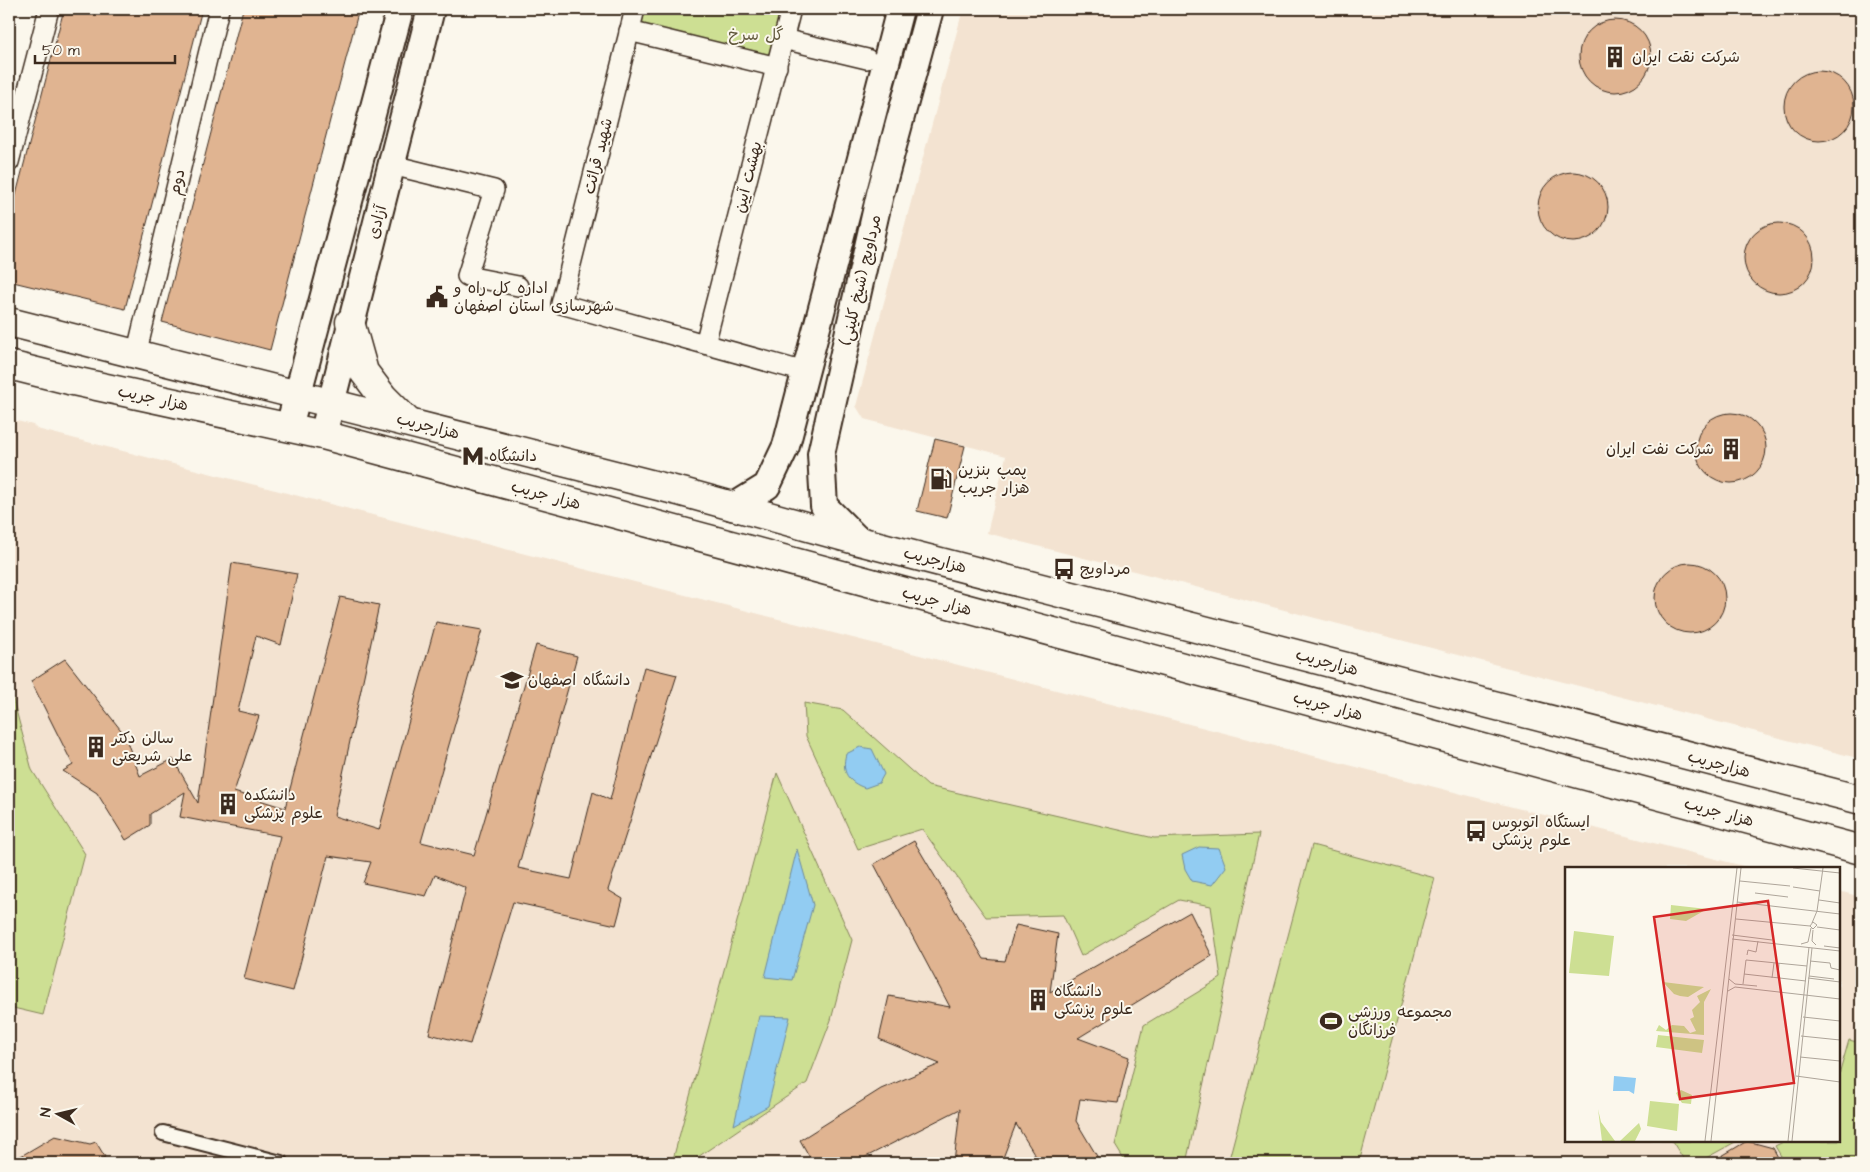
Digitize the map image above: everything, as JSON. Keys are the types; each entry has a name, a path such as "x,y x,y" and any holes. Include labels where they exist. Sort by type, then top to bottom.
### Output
{"main road":[{"name":"آزادی","path":"289,427 296,393 400,9"},
{"name":"آزادی","path":"323,435 350,322 431,9"},
{"name":"مرداویج (شیخ کلینی)","path":"733,507 767,486 786,446 900,9"},
{"name":"مرداویج (شیخ کلینی)","path":"859,540 824,506 821,454 880,194 930,9"},
{"path":"854,186 880,194"},
{"name":"هزارجریب","path":"9,322 136,355 331,401 1861,800"},
{"path":"350,322 364,372 383,397 407,421"},
{"name":"هزار جریب","path":"9,365 69,380 323,435 1861,850"}],"street":[{"path":"9,162 49,9"},
{"name":"دوم","path":"136,355 219,9"},
{"name":"شهید قرائت","path":"635,9 561,304 705,344"},
{"name":"بهشت آیین","path":"705,344 777,67 783,40 786,10"},
{"path":"629,31 777,67"},
{"path":"783,40 867,59"},
{"path":"392,165 494,190 467,276 518,286"},
{"path":"705,344 805,372"},
{"path":"163,1133 280,1163"}],"shaded area":[{"path":"963,9 1854,9 1861,11 1861,759 987,533 1006,456 864,419 856,406"},
{"name":"دانشگاه اصفهان","path":"9,419 33,425 37,429 1747,867 1565,867 1565,1142 1840,1142 1840,891 1861,897 1861,1163 9,1163"}],"green space":[{"name":"گل سرخ","path":"635,9 778,9 790,12 777,67 629,31"},
{"path":"9,684 32,770 85,854 43,1015 9,1007"},
{"path":"804,703 843,710 928,786 1154,838 1259,834 1186,1163 1126,1163 1115,1145 1144,1025 1221,978 1211,906 1179,900 1081,956 1063,915 986,917 922,829 858,849 806,736"},
{"path":"777,773 852,940 831,1020 807,1083 689,1163 672,1163"},
{"name":"مجموعه ورزشی فرزانگان","path":"1312,845 1435,878 1359,1163 1228,1163"},
{"path":"1849,1040 1861,1043 1861,1163 1785,1163 1775,1146 1783,1142 1840,1142 1840,1072"},
{"path":"1673,1142 1735,1142 1697,1163 1686,1163"}],"water":[{"path":"860,747 872,749 884,774 879,783 865,788 854,783 847,776 844,766 846,754"},
{"path":"1199,847 1219,848 1226,867 1212,885 1192,881 1185,869 1182,855"},
{"path":"797,849 813,905 792,980 765,977"},
{"path":"759,1016 790,1017 768,1106 734,1125"}],"building":[{"path":"64,9 202,9 125,309 9,281 9,222"},
{"path":"243,9 359,9 270,350 162,322"},
{"name":"شرکت نقت ایران","path":"1615,20 1635,26 1645,36 1651,56 1645,76 1635,86 1615,92 1595,86 1585,76 1579,56 1585,36 1595,26"},
{"path":"1819,71 1832,74 1844,81 1851,93 1854,106 1851,119 1844,131 1832,138 1819,141 1806,138 1794,131 1787,119 1784,106 1787,93 1794,81 1806,74"},
{"path":"1573,172 1586,175 1598,182 1605,194 1608,207 1605,220 1598,232 1586,239 1573,242 1560,239 1548,232 1541,220 1538,207 1541,194 1548,182 1560,175"},
{"path":"1779,223 1792,226 1804,233 1811,245 1814,258 1811,271 1804,283 1792,290 1779,293 1766,290 1754,283 1747,271 1744,258 1747,245 1754,233 1766,226"},
{"name":"شرکت نفت ایران","path":"1731,413 1744,416 1756,423 1763,435 1766,448 1763,461 1756,473 1744,480 1731,483 1718,480 1706,473 1699,461 1696,448 1699,435 1706,423 1718,416"},
{"name":"پمپ بنزین هزار جریب","path":"935,439 965,446 947,518 917,511"},
{"name":"دانشکده علوم پزشکی","path":"232,563 297,574 281,645 256,636 238,711 259,716 234,792 285,808 340,597 379,605 334,816 379,830 436,622 482,630 421,842 474,855 536,645 577,656 518,868 571,879 593,792 610,800 644,667 677,675 608,890 623,899 616,925 513,902 470,1044 429,1034 466,888 435,875 426,896 363,883 371,862 328,856 293,991 244,979 280,836 180,817 185,792 150,814 150,825 126,840 97,793 63,771 73,765 31,681 65,659 124,734 140,776 173,759 198,803"},
{"path":"1690,563 1703,566 1715,573 1722,585 1725,598 1722,611 1715,623 1703,630 1690,633 1677,630 1665,623 1658,611 1655,598 1658,585 1665,573 1677,566"},
{"name":"دانشگاه علوم پزشکی","path":"914,841 984,959 1005,961 1016,925 1058,934 1050,992 1190,912 1212,956 1078,1038 1129,1057 1118,1103 1080,1099 1076,1121 1101,1163 1040,1163 1016,1124 1001,1163 954,1163 960,1109 854,1163 813,1163 800,1140 881,1089 940,1064 879,1039 889,996 950,1007 874,864"},
{"path":"55,1136 90,1144 96,1142 105,1157 93,1163 9,1163"},
{"path":"1745,1142 1751,1142 1773,1148 1781,1163 1710,1163"}],"place":[{"name":"شرکت نقت ایران","path":"1615,57"},
{"name":"اداره کل راه و شهرسازی استان اصفهان","path":"437,297"},
{"name":"شرکت نفت ایران","path":"1731,449"},
{"name":"دانشگاه","path":"473,456"},
{"name":"پمپ بنزین هزار جریب","path":"941,479"},
{"name":"مرداویج","path":"1064,569"},
{"name":"دانشگاه اصفهان","path":"512,680"},
{"name":"سالن دکتر علی شریعتی","path":"96,747"},
{"name":"دانشکده علوم پزشکی","path":"228,804"},
{"name":"ایستگاه اتوبوس علوم پزشکی","path":"1476,831"},
{"name":"دانشگاه علوم پزشکی","path":"1038,1000"},
{"name":"مجموعه ورزشی فرزانگان","path":"1331,1021"}]}
